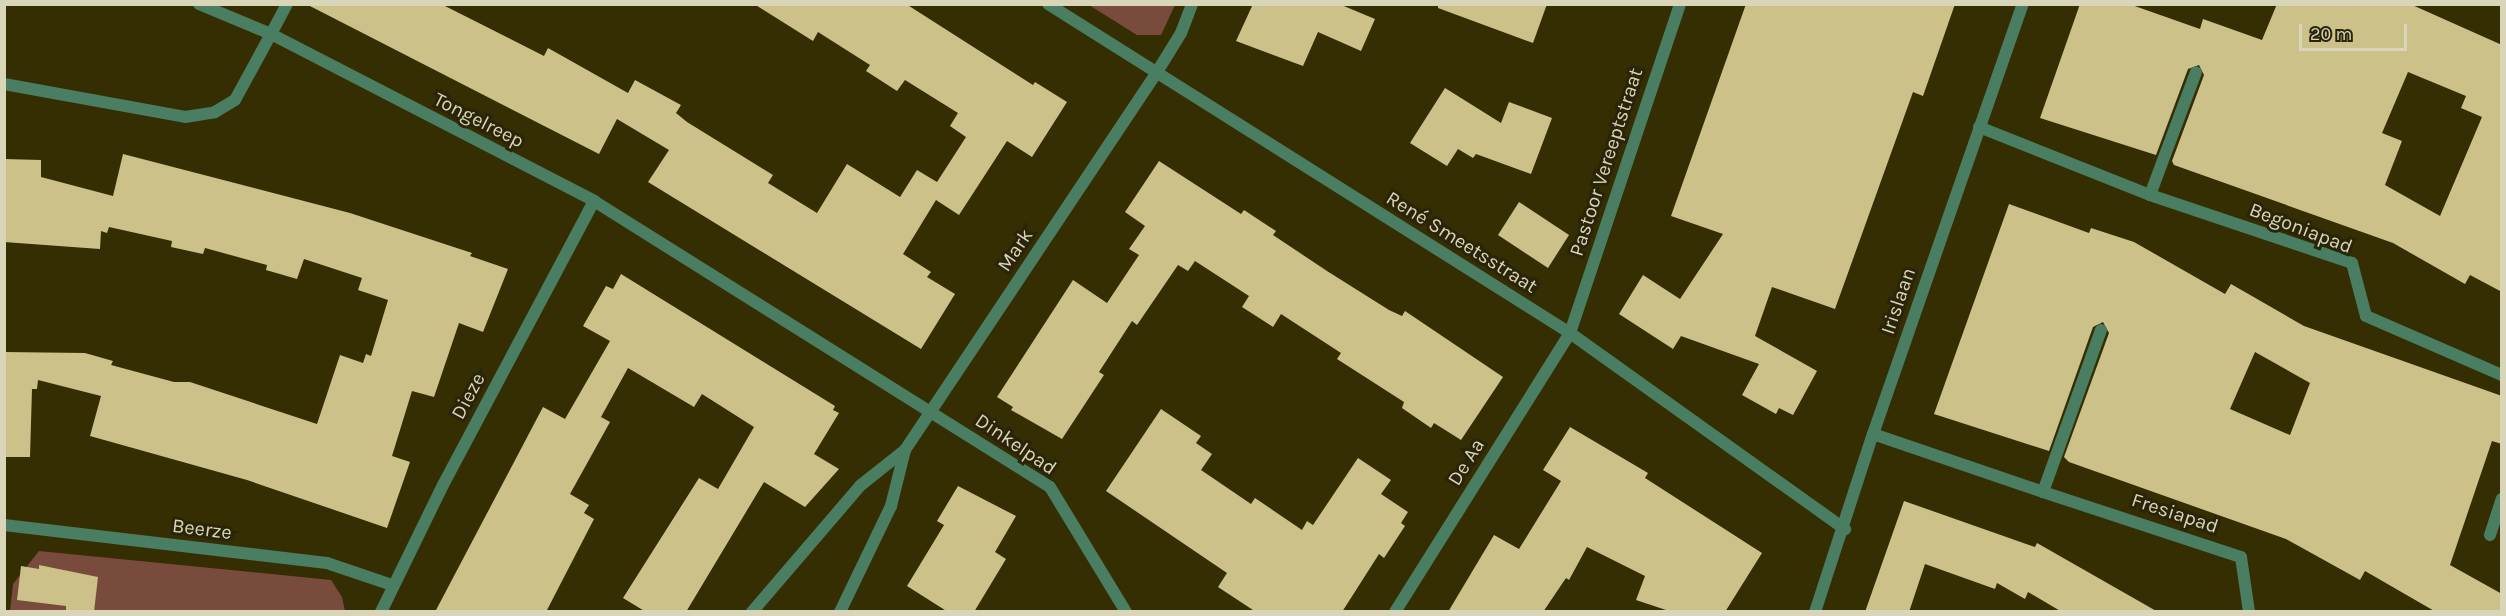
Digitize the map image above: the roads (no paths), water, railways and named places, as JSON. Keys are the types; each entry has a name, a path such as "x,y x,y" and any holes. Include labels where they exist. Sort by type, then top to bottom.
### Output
{"street":[{"name":"Tongelreep","path":"199,4 271,34 594,201 931,411"},
{"path":"4,84 185,117 215,112 235,100 287,4"},
{"name":"René Smeetsstraat","path":"1048,4 1570,333 1845,529"},
{"name":"Mark","path":"752,612 861,484 905,450 1157,72 1181,33 1192,4"},
{"name":"Pastoor Vereeptstraat","path":"1570,333 1680,4"},
{"name":"Irislaan","path":"1815,612 1845,529 1873,434 2023,4"},
{"path":"2150,195 2196,72"},
{"name":"Begoniapad","path":"1979,127 2150,195 2352,263 2366,316 2502,375"},
{"name":"Dieze","path":"381,612 392,585 594,201"},
{"path":"2043,492 2101,330"},
{"name":"De Aa","path":"1395,612 1570,333"},
{"name":"Dinkelpad","path":"931,411 1050,487 1126,612"},
{"name":"Fresiapad","path":"1873,434 2241,557 2249,612"},
{"name":"Mark","path":"840,612 891,506 905,450"},
{"path":"2490,535 2502,499"},
{"name":"Beerze","path":"4,525 327,563 392,585"}]}
